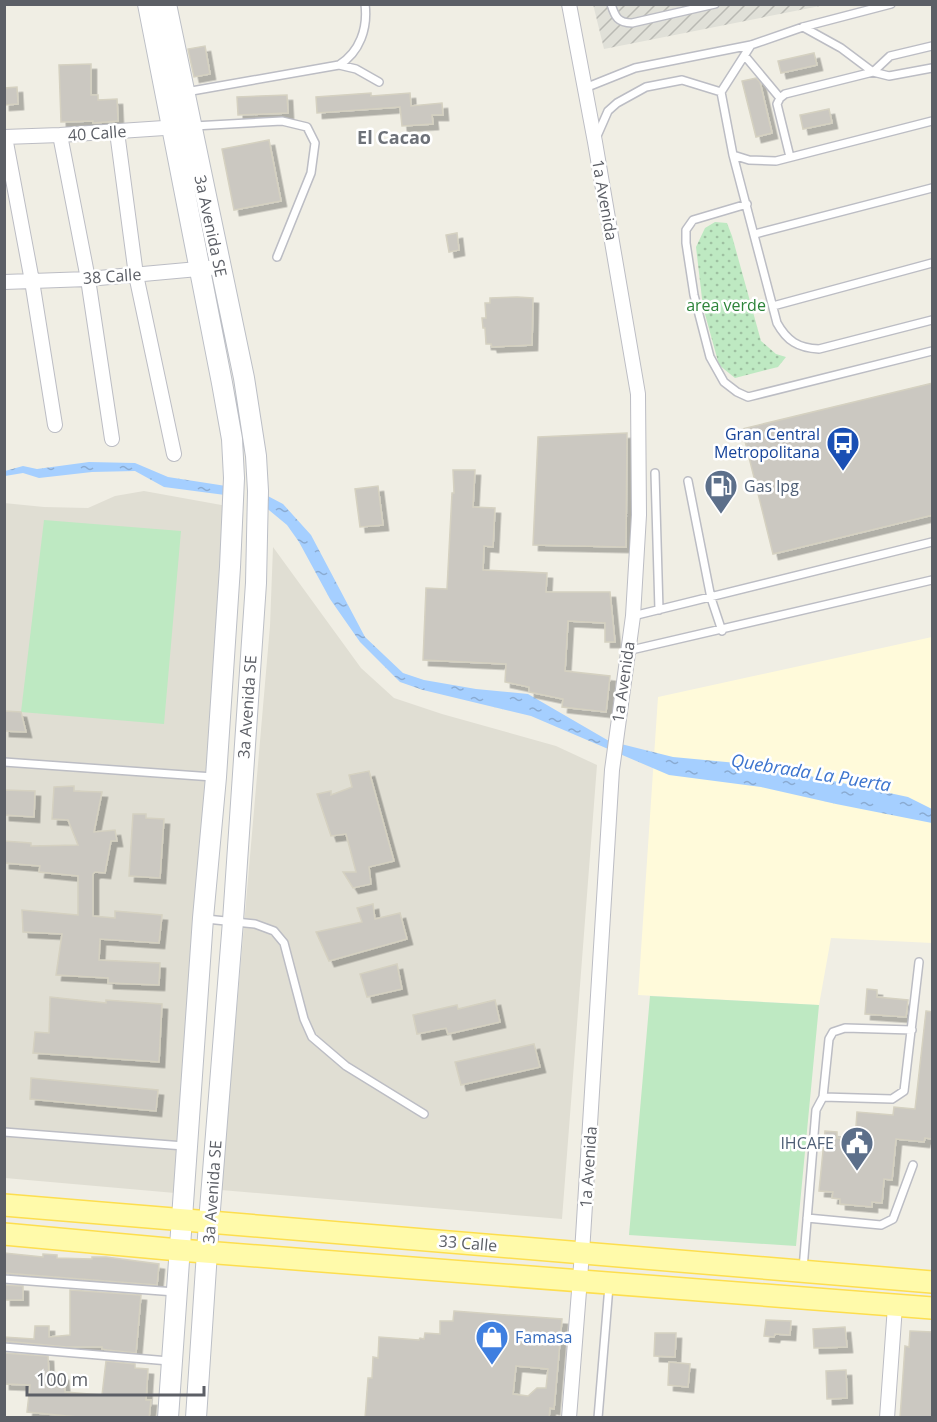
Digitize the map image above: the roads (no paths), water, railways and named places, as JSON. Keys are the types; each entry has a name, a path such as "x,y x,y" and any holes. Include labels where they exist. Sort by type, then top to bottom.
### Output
{"main road":[{"name":"33 Calle","path":"4,1205 933,1282"},
{"name":"33 Calle","path":"4,1233 179,1250 933,1308"}],"street":[{"path":"148,4 181,127"},
{"name":"3a Avenida SE","path":"166,4 184,92 181,127 198,269 232,439 234,477 216,777 203,918 168,1418"},
{"name":"1a Avenida","path":"569,4 638,394 639,515 633,616 612,770 582,1253 569,1418"},
{"name":"3a Avenida SE","path":"181,127 220,267 244,378 258,491 256,583 196,1418"},
{"name":"40 Calle","path":"5,137 181,127"},
{"path":"117,132 136,274 174,454"},
{"path":"60,135 88,279 112,439"},
{"path":"5,137 32,281 55,425"},
{"name":"38 Calle","path":"4,282 88,279 220,267"},
{"path":"887,1418 895,1306"}],"lane":[{"path":"184,92 339,64 349,58 365,31 367,16 365,4"},
{"path":"611,4 615,17 622,23 632,23 715,4"},
{"path":"585,88 635,68 751,45 803,27 891,4"},
{"path":"803,27 841,48 873,72 889,76 933,68"},
{"path":"751,45 721,92 733,154 777,323 784,335 793,344 819,350 933,320"},
{"path":"790,157 777,104 785,94 873,72 890,56 933,46"},
{"path":"745,56 780,98"},
{"path":"339,64 356,69 380,82"},
{"path":"595,142 608,111 623,99 646,87 682,80 721,92"},
{"path":"733,154 749,160 765,162 933,121"},
{"path":"181,127 282,122 307,127 315,142 311,173 277,257"},
{"path":"755,234 933,188"},
{"path":"747,204 693,220 686,230 693,296 710,357 724,382 748,397 933,351"},
{"path":"773,306 933,263"},
{"path":"656,473 659,610"},
{"path":"688,481 711,598 722,631"},
{"path":"633,616 933,542"},
{"path":"627,651 722,631 933,580"},
{"path":"4,762 216,777"},
{"path":"203,918 255,924 274,931 284,943 304,1019 312,1037 346,1066 424,1114"},
{"path":"823,1097 892,1099 904,1090 919,962"},
{"path":"803,1271 816,1110 823,1097 829,1039 833,1032 844,1028 912,1030"},
{"path":"4,1132 188,1146"},
{"path":"807,1218 880,1225 893,1219 914,1165"},
{"path":"4,1279 177,1292"},
{"path":"598,1418 609,1282"},
{"path":"4,1347 172,1361"}],"water":[{"path":"89,462 135,463 168,477 226,486 225,495 164,487 135,471 92,472 39,478 23,473 5,476 5,471 23,466 37,469"},
{"path":"264,494 283,504 311,535 365,637 403,673 424,680 476,689 528,694 609,741 673,757 758,765 908,797 932,809 932,823 761,787 669,775 531,716 423,690 400,682 360,642 330,599 299,542 287,525 258,501"}],"place":[{"name":"Gran Central Metropolitana","path":"843,472"},
{"name":"Gas lpg","path":"721,515"},
{"name":"IHCAFE","path":"857,1172"},
{"name":"Famasa","path":"492,1366"}],"district":[{"name":"El Cacao","path":"394,138"}],"park label":[{"name":"area verde","path":"726,305"}],"water label":[{"name":"Quebrada La Puerta","path":"811,773"}]}
